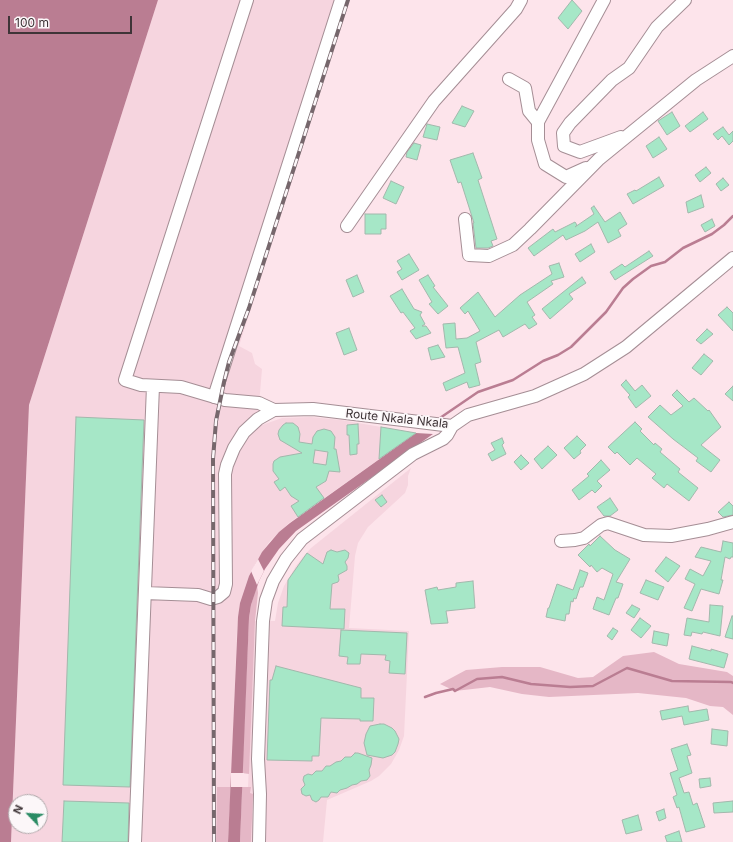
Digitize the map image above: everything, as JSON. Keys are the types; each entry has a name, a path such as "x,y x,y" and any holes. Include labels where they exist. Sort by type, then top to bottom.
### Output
{"street":[{"path":"247,0 126,380 141,385 181,387 225,400 259,403 274,410"},
{"path":"214,397 341,0"},
{"path":"346,226 434,101 516,9 521,0"},
{"path":"592,165 566,177 545,164 538,140 538,122 604,0"},
{"path":"630,134 580,152 564,146 563,133 570,123 612,80 629,68 657,27 685,0"},
{"path":"465,219 469,255 489,256 513,245 592,165 696,80 733,56"},
{"path":"509,79 525,88 530,111 538,122"},
{"name":"Route Nkala Nkala","path":"274,410 313,409 452,426 468,414 535,396 584,374 626,347 733,258"},
{"path":"134,842 154,386"},
{"path":"145,593 198,595 211,599 218,597 224,592 226,584 227,465 234,448 244,432 258,419 274,410"},
{"path":"258,842 260,794 258,759 263,621 266,600 273,581 279,569 302,539 413,454 443,439 452,426"},
{"path":"562,541 584,538 601,525 608,522 644,535 671,536 708,529 733,522"}],"shaded area":[{"path":"0,0 158,0 29,405 13,794 8,794 8,834 11,834 11,842 0,842"},
{"path":"158,0 350,0 239,346 252,353 255,364 262,369 258,417 262,425 282,418 311,417 341,420 416,433 289,523 270,541 262,552 249,576 240,603 237,631 231,787 217,787 216,842 11,842 11,834 48,834 48,794 13,794 29,405"},
{"path":"416,433 433,434 296,531 279,549 265,569 259,581 251,605 249,618 240,842 228,842 238,617 240,603 249,576 262,552 279,532"},
{"path":"411,468 405,493 368,527 358,543 355,556 349,628 409,631 404,736 399,750 391,764 379,776 327,800 323,842 251,842 253,794 250,794 248,787 255,621 275,621 278,603 284,586 296,566 311,548"},
{"path":"257,585 258,593 255,621 249,774 242,773 249,618"},
{"path":"654,652 679,664 727,672 733,676 733,715 723,707 710,706 686,698 638,693 549,697 522,694 490,687 455,691 440,684 466,670 502,667 540,667 578,678 593,677 623,656"},
{"path":"217,787 231,787 228,842 216,842"},
{"path":"242,787 251,787 250,793 253,794 251,842 240,842"}],"pier":[{"path":"258,559 264,571 257,585 251,571"},
{"path":"231,773 244,773 244,787 231,787"}],"building":[{"path":"572,0 582,11 568,29 558,18"},
{"path":"462,106 474,111 465,127 452,123"},
{"path":"672,112 680,126 667,135 658,121"},
{"path":"703,112 708,119 690,132 685,126"},
{"path":"427,124 440,127 437,140 423,137"},
{"path":"723,127 729,135 733,131 733,141 729,145 722,136 718,140 713,134"},
{"path":"659,137 667,149 653,158 646,146"},
{"path":"414,143 421,145 417,160 406,157 407,152"},
{"path":"473,153 482,178 478,180 497,239 491,241 493,246 488,248 476,248 474,223 461,182 458,183 450,160"},
{"path":"706,167 711,173 700,182 695,175"},
{"path":"659,177 664,186 633,204 627,194 635,190 636,191"},
{"path":"723,178 729,185 721,191 716,184"},
{"path":"391,181 404,187 396,204 383,198"},
{"path":"701,195 704,207 688,213 686,202"},
{"path":"594,206 605,222 620,212 627,224 618,230 621,236 608,243 598,222 585,231 566,240 563,235 534,256 528,248 553,229 555,232 575,222 577,225 575,227 594,214 591,208"},
{"path":"365,214 386,214 386,229 381,229 381,234 365,234"},
{"path":"712,219 715,226 705,232 701,225"},
{"path":"591,244 595,252 580,262 575,254"},
{"path":"649,251 653,256 615,280 610,272 622,264 625,267"},
{"path":"409,254 419,270 402,280 397,272 402,269 397,261"},
{"path":"559,263 564,277 551,281 553,284 527,302 535,315 532,317 537,324 529,329 525,324 503,337 499,330 476,342 481,362 475,364 480,385 469,388 467,382 446,391 443,383 465,373 458,347 446,348 443,324 455,323 456,339 467,338 480,331 468,311 465,314 460,308 478,292 495,317 520,295 552,274 549,266"},
{"path":"357,275 364,292 353,297 346,280"},
{"path":"428,275 435,286 433,287 448,306 438,314 429,304 432,302 419,280"},
{"path":"582,277 586,283 569,294 573,299 550,319 542,309"},
{"path":"402,289 414,309 422,312 420,315 425,324 422,326 426,326 431,333 416,339 410,331 415,328 403,312 401,313 390,296"},
{"path":"727,307 733,313 733,331 718,315"},
{"path":"349,328 357,350 344,355 336,333"},
{"path":"707,329 713,334 701,344 696,340"},
{"path":"438,345 445,357 431,360 428,348"},
{"path":"704,354 713,361 701,375 692,368"},
{"path":"626,380 635,391 642,385 651,396 636,408 628,397 630,395 621,385"},
{"path":"733,386 733,401 725,394"},
{"path":"677,390 689,402 694,398 708,411 709,410 721,427 701,445 720,460 711,472 696,461 698,458 648,417 660,405 671,415 683,406 672,395"},
{"path":"76,417 144,420 130,787 63,785"},
{"path":"635,422 642,429 640,431 654,445 655,443 662,449 660,452 680,469 678,472 698,488 689,501 667,484 664,488 652,478 656,474 637,458 630,465 617,452 615,454 608,447"},
{"path":"286,423 293,423 298,427 300,434 299,442 312,444 313,437 317,431 324,429 331,431 335,437 334,449 336,449 340,472 329,471 326,481 316,487 324,498 298,517 291,506 299,501 291,496 285,487 280,491 274,482 279,479 273,471 274,461 280,457 302,453 280,440 278,434 283,425","holes":["315,450 328,452 326,465 313,463"]},
{"path":"358,424 359,444 357,444 357,454 350,455 347,425"},
{"path":"381,427 416,433 379,459"},
{"path":"577,436 586,445 580,451 581,453 574,459 564,448"},
{"path":"502,438 504,443 502,445 506,454 492,461 488,454 495,450 491,443"},
{"path":"548,446 557,455 542,469 534,459"},
{"path":"521,455 529,463 521,470 514,462"},
{"path":"601,460 610,470 597,481 602,486 595,493 592,490 579,500 572,490 589,476 587,474"},
{"path":"382,495 387,502 381,507 375,500"},
{"path":"610,498 618,510 610,516 604,516 597,507"},
{"path":"729,502 733,506 733,515 723,517 718,512"},
{"path":"600,536 615,550 630,559 616,582 623,584 618,598 616,598 609,615 593,609 597,597 604,600 613,574 602,568 597,572 591,565 590,567 578,555"},
{"path":"723,541 733,543 733,557 730,559 725,557 721,580 723,580 719,594 701,589 692,611 684,608 695,584 685,579 690,569 703,576 711,561 695,557 701,547 721,552"},
{"path":"331,550 337,552 345,550 349,553 345,562 347,570 338,575 338,582 332,584 330,609 345,609 344,629 282,626 283,607 287,607 288,580 307,553 323,564 327,552"},
{"path":"666,557 680,566 668,582 655,571"},
{"path":"580,570 588,573 583,587 580,587 576,599 574,598 573,602 571,601 569,614 566,614 565,621 546,617 557,584 573,590"},
{"path":"646,580 664,587 658,600 640,593"},
{"path":"473,581 475,608 446,611 448,623 431,624 425,590 437,587 438,590 456,587 456,583"},
{"path":"632,605 640,609 634,618 626,613"},
{"path":"710,605 723,606 720,636 703,632 702,634 692,632 691,636 684,635 687,618 709,622"},
{"path":"733,616 733,639 725,637"},
{"path":"640,618 651,626 641,638 631,630"},
{"path":"613,628 618,631 612,640 607,636"},
{"path":"341,630 407,633 405,674 389,673 390,661 385,660 386,655 361,654 360,664 347,664 348,657 339,656"},
{"path":"654,631 669,634 667,646 652,643"},
{"path":"692,646 728,654 724,668 689,659"},
{"path":"276,666 361,688 361,698 374,698 373,721 360,721 360,719 321,718 319,756 312,756 312,761 267,760 270,680 272,680"},
{"path":"688,706 689,712 707,709 709,720 684,725 682,716 662,720 660,711"},
{"path":"384,724 392,728 399,739 395,752 392,755 383,758 367,755 364,743 370,726"},
{"path":"712,729 728,731 727,746 711,744"},
{"path":"687,744 691,755 687,756 692,773 679,778 684,793 689,792 693,805 697,803 705,827 686,832 679,807 677,808 673,797 677,795 670,773 678,770 671,749"},
{"path":"355,753 372,758 369,770 370,776 367,780 340,790 337,793 331,792 328,797 321,797 316,802 312,800 310,795 306,796 302,794 301,789 305,785 303,780 304,776 308,774 312,775 316,771 322,771 326,766 330,766 341,761 345,757 351,757"},
{"path":"710,778 711,786 700,788 699,779"},
{"path":"64,801 129,803 128,842 62,842"},
{"path":"733,801 733,812 714,813 713,803"},
{"path":"664,809 666,818 659,821 656,812"},
{"path":"638,815 642,830 626,834 622,820"},
{"path":"679,831 682,842 667,842 665,836"}],"waterway":[{"path":"437,420 478,392 513,380 543,361 558,355 571,347 606,312 623,288 633,279 651,266 665,262 683,248 712,234 733,216"},
{"path":"425,697 453,689 455,691 477,679 502,677 531,684 570,687 593,686 627,668 672,681 733,683"}],"railway":[{"path":"214,842 213,459 216,421 229,362 249,308 348,0"}]}
